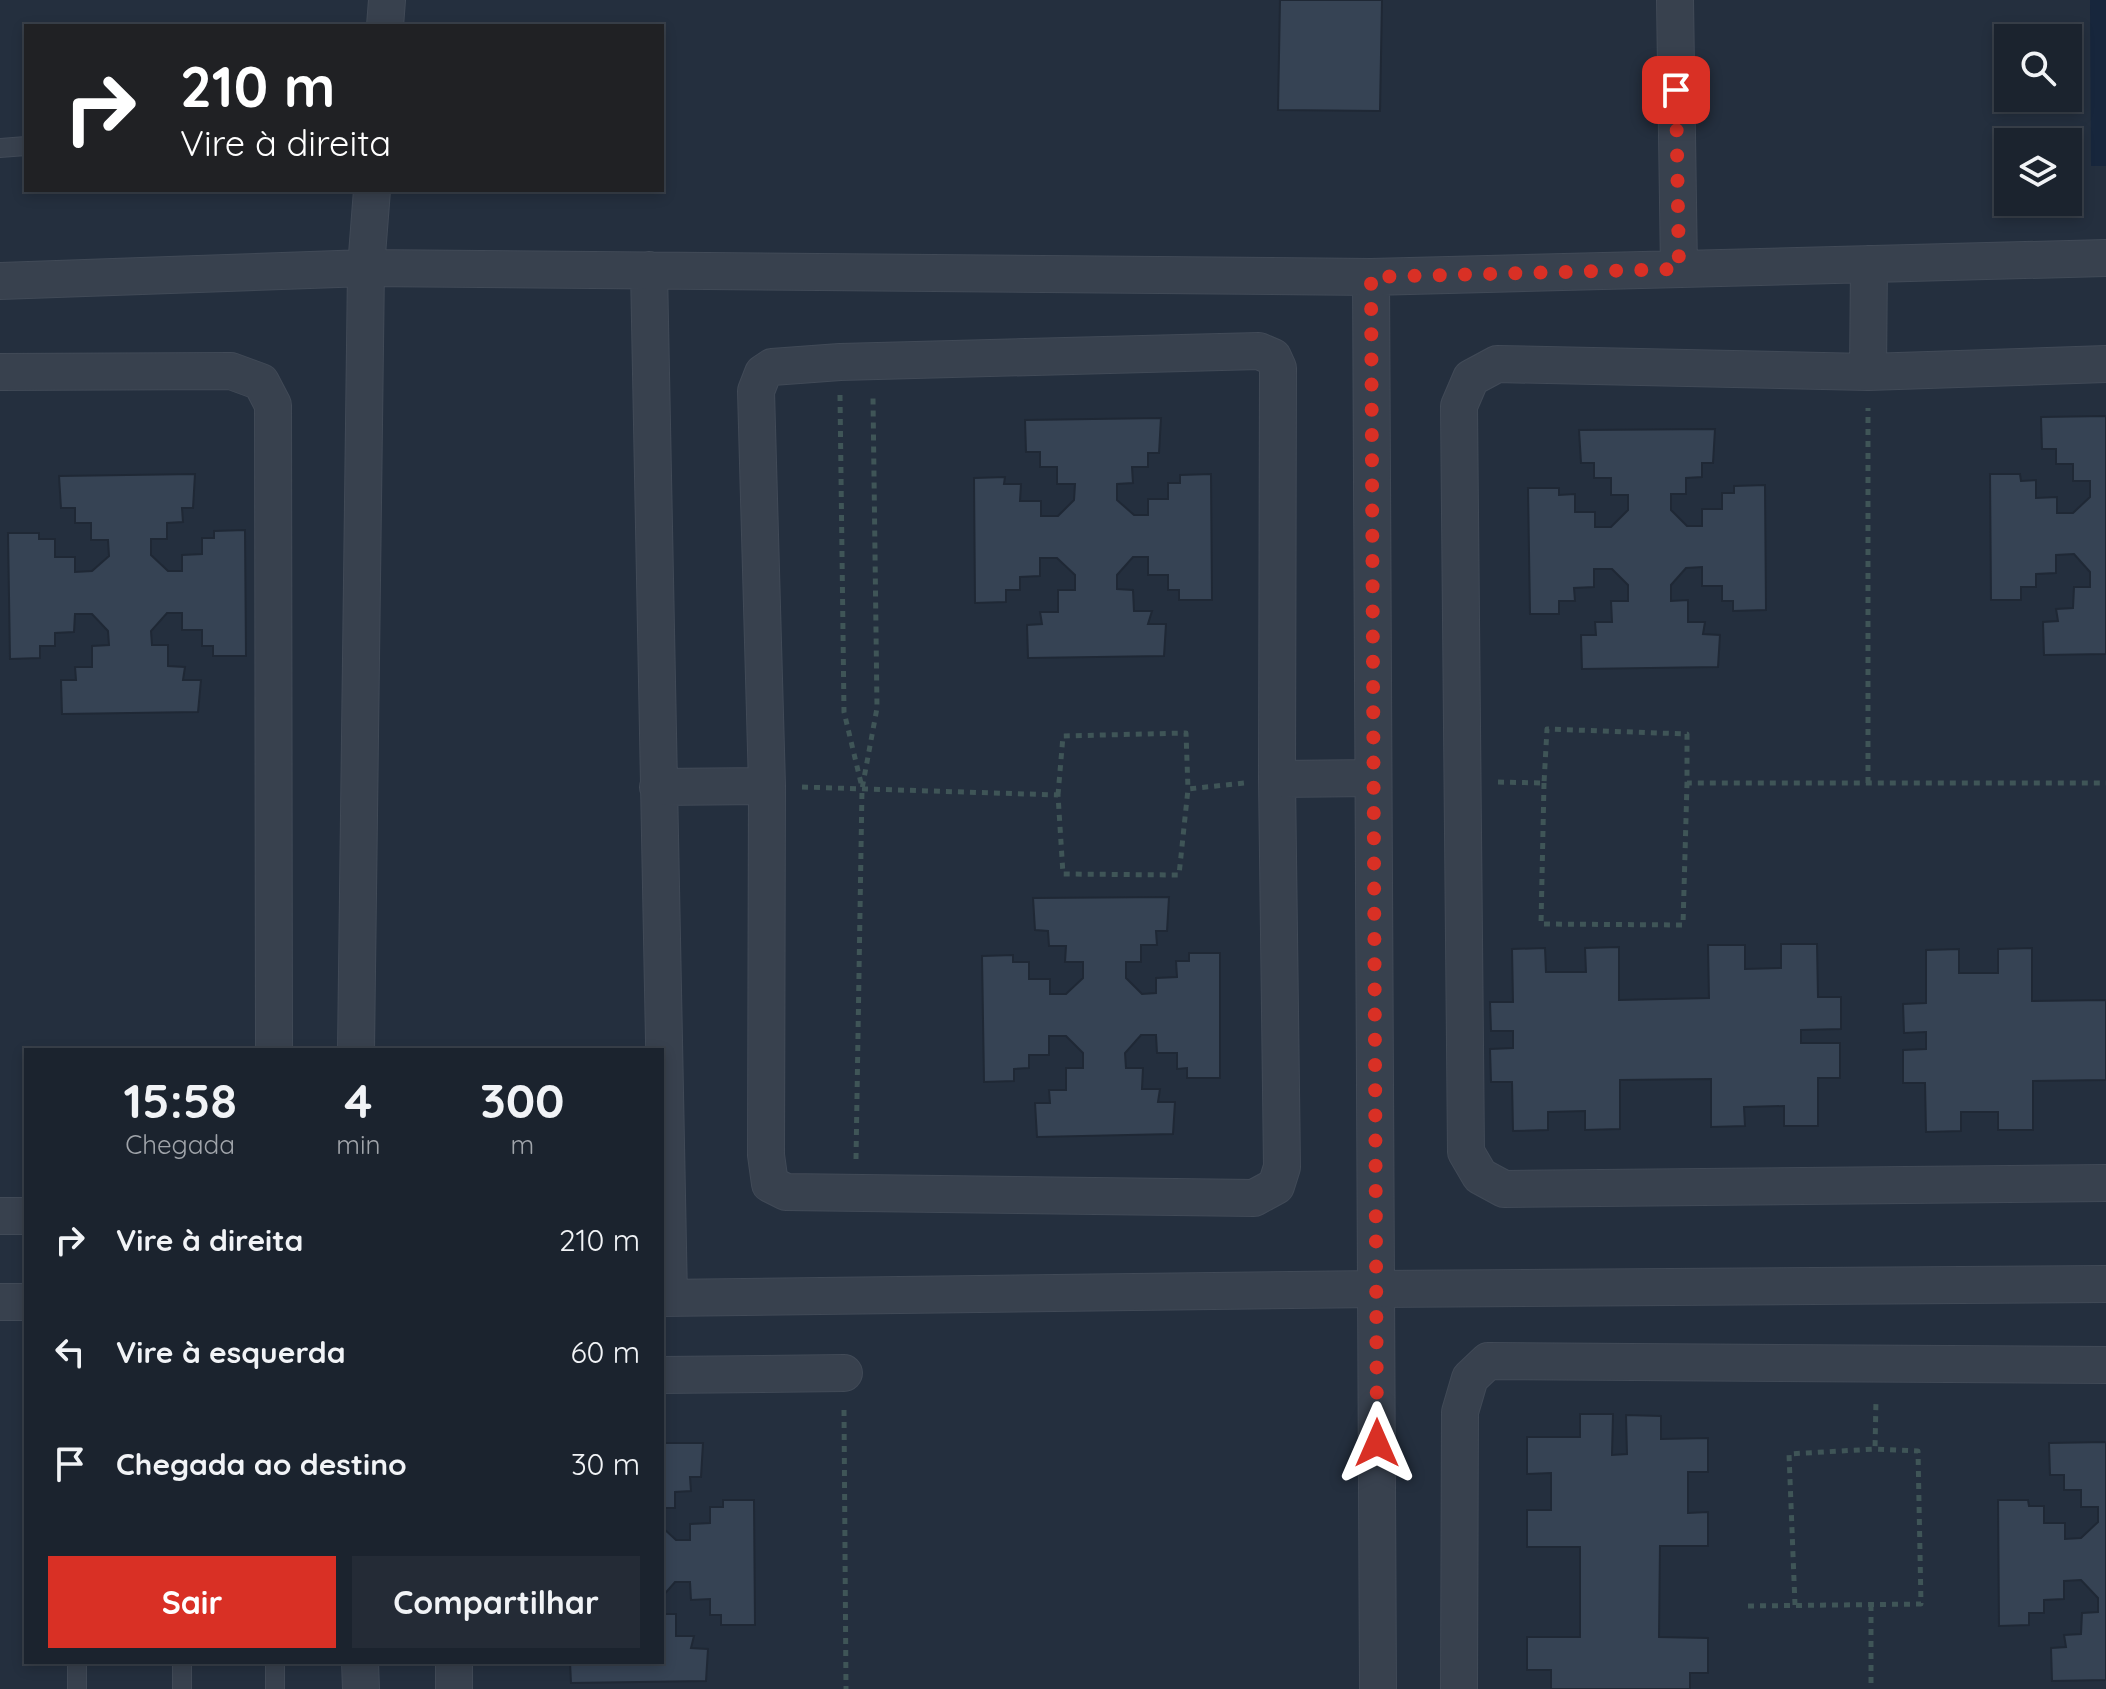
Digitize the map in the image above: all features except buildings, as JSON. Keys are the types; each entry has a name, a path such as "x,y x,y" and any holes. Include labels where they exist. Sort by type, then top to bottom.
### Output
{"street":[{"path":"385,24 387,0"},
{"path":"1675,0 1679,269"},
{"path":"356,1048 366,268 372,192"},
{"path":"0,281 366,268 1371,277 2106,258"},
{"path":"1868,372 1869,264"},
{"path":"649,270 662,1048"},
{"path":"1371,277 1378,1689"},
{"path":"1259,351 1273,357 1278,368 1277,779 1282,1167 1276,1186 1254,1198 786,1192 770,1184 766,1155 767,786 756,391 763,373 772,367 856,362 1259,351"},
{"path":"2106,364 1868,372 1497,364 1471,378 1459,406 1466,1152 1480,1176 1504,1189 2106,1183"},
{"path":"0,372 231,371 261,382 273,405 274,1048"},
{"path":"1277,779 1373,778"},
{"path":"658,787 767,786"},
{"path":"0,1216 24,1216"},
{"path":"664,1225 665,1298 2106,1284"},
{"path":"0,1302 24,1302"},
{"path":"1459,1689 1460,1412 1470,1378 1488,1361 2106,1365"},
{"path":"664,1375 844,1373"},
{"path":"360,1664 361,1689"},
{"path":"454,1664 454,1689"}],"lane":[{"path":"0,148 24,146"},
{"path":"77,1664 77,1689"},
{"path":"182,1664 182,1689"},
{"path":"275,1664 275,1689"}],"path":[{"path":"856,362 844,712 862,789"},
{"path":"855,1192 862,789 877,708 856,362"},
{"path":"1868,372 1868,783"},
{"path":"1547,729 1687,734 1687,783 1683,925 1541,924 1547,729"},
{"path":"1186,733 1188,789 1179,875 1063,874 1058,795 1063,736 1186,733"},
{"path":"1188,789 1277,779"},
{"path":"1464,781 1544,783"},
{"path":"1687,783 2106,783"},
{"path":"767,786 1058,795"},
{"path":"1875,1449 1877,1363"},
{"path":"844,1373 846,1689"},
{"path":"1748,1606 1921,1604 1918,1451 1875,1449 1789,1454 1795,1605"},
{"path":"1871,1605 1871,1689"}],"water":[{"path":"2090,0 2106,0 2106,166 2091,166"}],"route":[{"path":"1377,1443 1371,277 1679,269 1676,90"}]}
